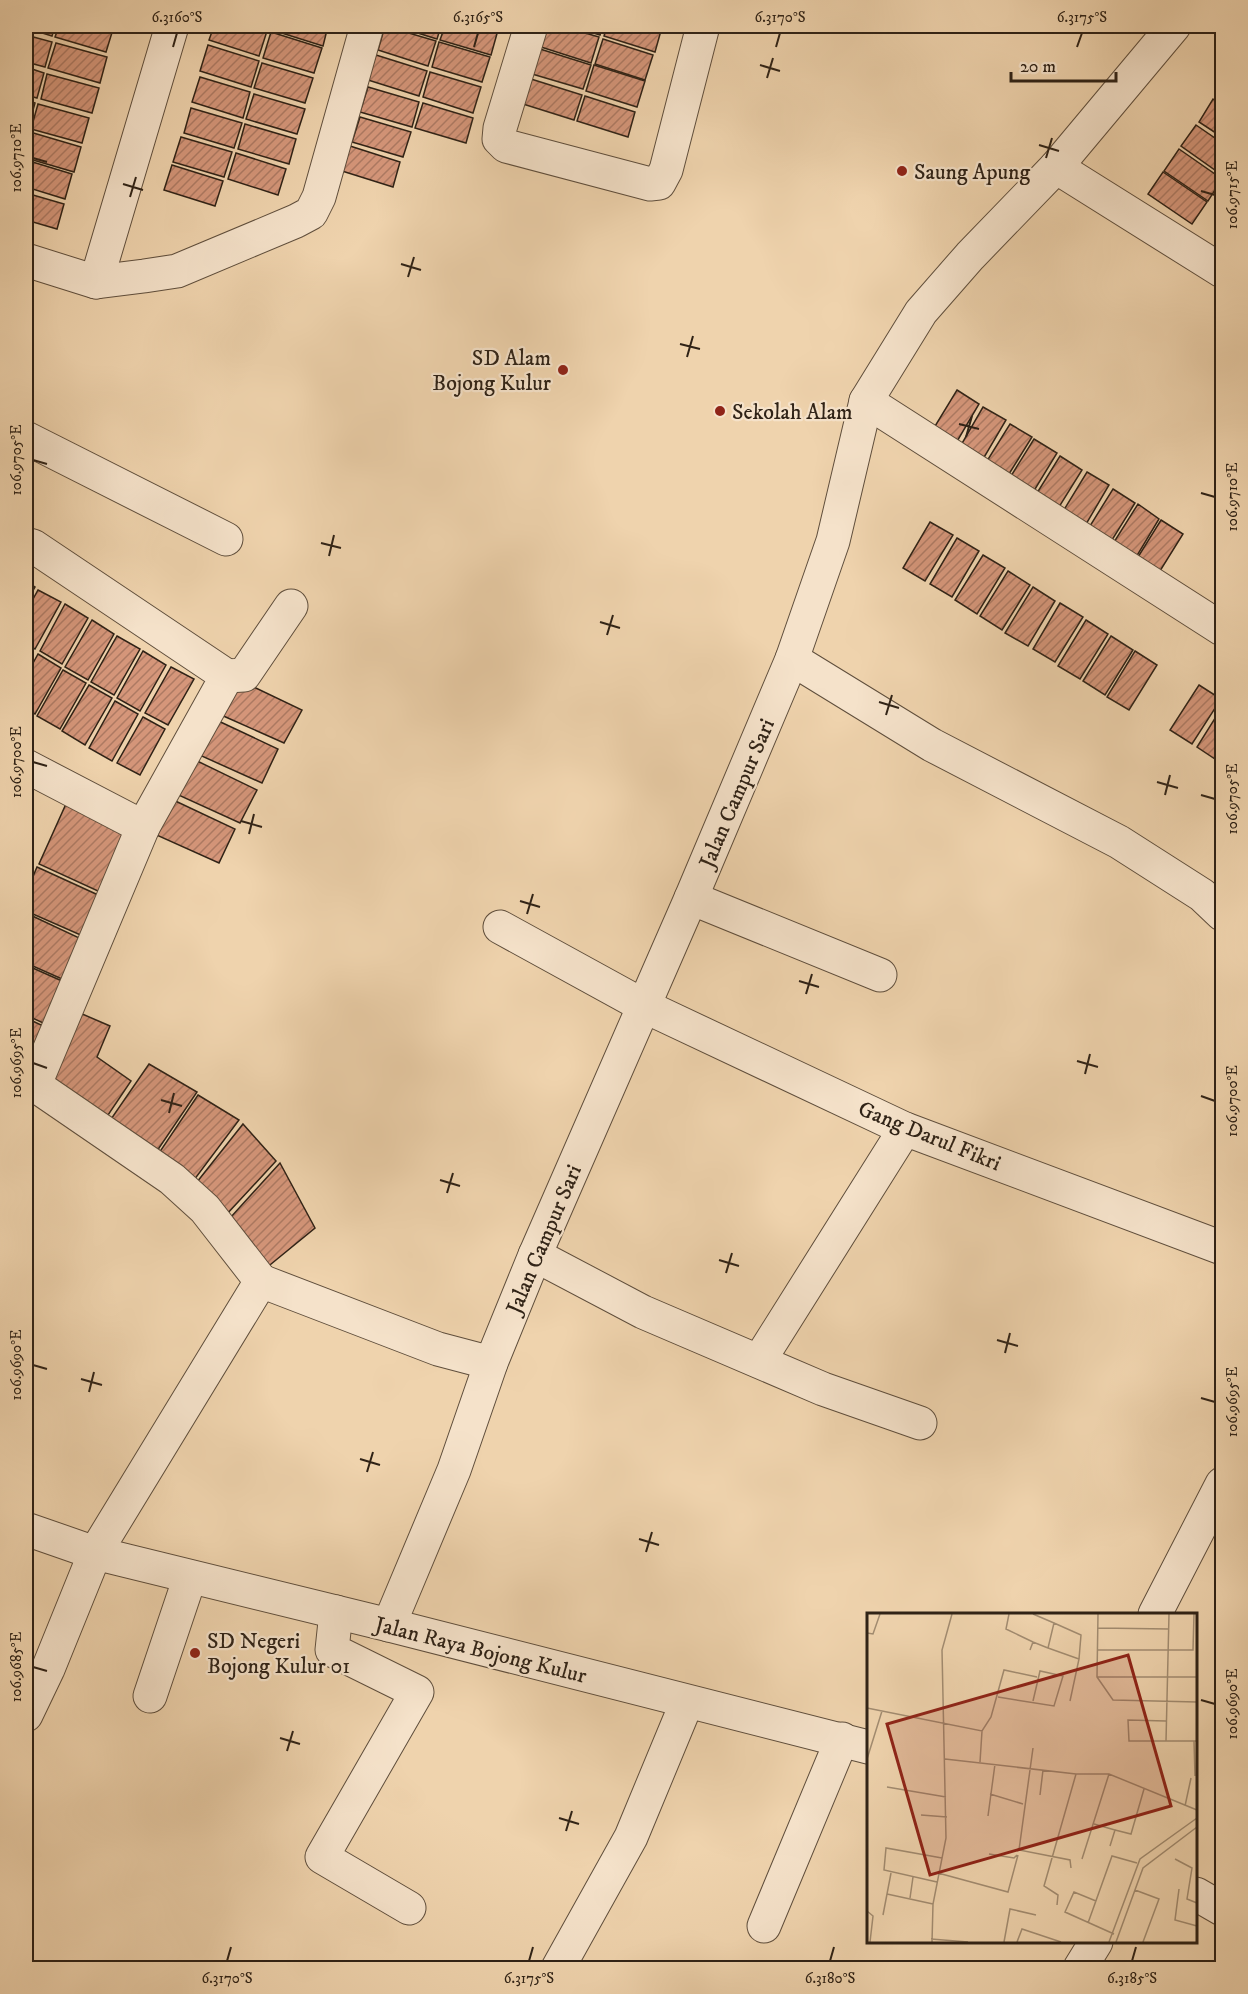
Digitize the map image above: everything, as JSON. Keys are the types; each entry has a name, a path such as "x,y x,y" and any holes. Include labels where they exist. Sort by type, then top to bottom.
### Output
{"street":[{"path":"96,282 172,26"},
{"path":"26,260 96,282 177,271 311,213 319,197 367,26"},
{"path":"531,26 500,128 499,139 506,146 650,184 659,183 666,170 703,26"},
{"name":"Jalan Campur Sari","path":"389,1625 453,1470 491,1363 535,1255 792,660 833,541 866,401 921,312 970,256 1056,167 1174,26"},
{"path":"1056,167 1222,271"},
{"path":"866,401 1221,625"},
{"path":"26,438 226,539"},
{"path":"26,544 33,546 227,676 244,675 291,606"},
{"path":"792,660 932,745 1119,842 1202,895 1222,914"},
{"path":"227,676 143,826 30,1081 172,1179 205,1209 261,1281 438,1349 491,1363"},
{"path":"26,766 143,826"},
{"path":"691,898 880,975"},
{"name":"Gang Darul Fikri","path":"500,927 644,1006 905,1129 1222,1248"},
{"path":"759,1361 905,1129"},
{"path":"535,1255 643,1312 823,1389 920,1423"},
{"path":"26,1715 48,1669 96,1553 261,1281"},
{"path":"1156,1613 1219,1491"},
{"name":"Jalan Raya Bojong Kulur","path":"26,1529 96,1553 855,1743"},
{"path":"150,1696 190,1577"},
{"path":"336,1612 333,1650 417,1692 322,1857 409,1908"},
{"path":"558,1968 631,1837 687,1702"},
{"path":"764,1926 855,1743"},
{"path":"1197,1895 1222,1909"},
{"path":"1080,1968 1095,1943"}],"building":[{"path":"26,26 55,26 52,36 26,28"},
{"path":"59,26 114,26 106,52 55,37"},
{"path":"214,26 250,26 267,31 259,56 209,40"},
{"path":"273,26 328,26 323,46 272,30"},
{"path":"385,26 436,41 428,66 378,50"},
{"path":"395,26 441,26 437,39"},
{"path":"445,26 483,26 498,30 491,55 440,40"},
{"path":"547,26 561,26 599,37 591,63 541,47"},
{"path":"571,26 603,26 600,35"},
{"path":"607,26 662,27 655,52 604,36"},
{"path":"271,32 322,48 314,73 263,58"},
{"path":"26,35 52,42 45,67 26,62"},
{"path":"603,39 653,55 645,80 595,64"},
{"path":"439,42 490,57 482,82 432,67"},
{"path":"56,43 107,57 100,83 48,68"},
{"path":"208,45 259,61 251,87 200,71"},
{"path":"540,49 591,65 583,89 532,74"},
{"path":"376,55 427,71 419,96 368,80"},
{"path":"262,63 313,78 305,103 254,88"},
{"path":"594,65 645,81 637,107 586,91"},
{"path":"26,67 44,73 37,98 26,95"},
{"path":"430,72 481,87 473,113 423,97"},
{"path":"47,74 99,88 92,113 41,99"},
{"path":"200,77 250,92 243,118 192,102"},
{"path":"531,79 582,95 574,120 523,104"},
{"path":"368,87 419,102 412,127 360,112"},
{"path":"254,94 305,109 297,134 246,119"},
{"path":"585,96 635,112 628,137 577,121"},
{"path":"1213,99 1222,106 1222,137 1199,122"},
{"path":"26,100 35,103 28,128 26,127"},
{"path":"423,103 473,118 466,143 415,128"},
{"path":"38,104 89,118 82,143 31,129"},
{"path":"191,108 242,123 234,148 184,133"},
{"path":"360,117 411,132 403,157 352,142"},
{"path":"245,124 296,139 289,164 238,149"},
{"path":"1196,125 1222,143 1222,175 1181,146"},
{"path":"30,132 81,147 74,172 26,158"},
{"path":"181,137 232,152 224,177 173,162"},
{"path":"350,146 400,162 393,187 342,171"},
{"path":"1179,149 1222,179 1208,201 1164,171"},
{"path":"236,153 286,169 278,195 228,179"},
{"path":"26,160 72,174 65,199 26,187"},
{"path":"172,165 223,181 215,206 164,190"},
{"path":"1163,172 1207,202 1192,224 1148,194"},
{"path":"26,193 64,204 57,229 26,220"},
{"path":"957,390 979,404 952,450 929,436"},
{"path":"983,407 1006,420 979,466 957,452"},
{"path":"1010,424 1032,437 1004,482 982,469"},
{"path":"1034,439 1057,453 1029,499 1006,484"},
{"path":"1060,456 1082,470 1054,515 1032,501"},
{"path":"1087,472 1109,485 1082,531 1059,518"},
{"path":"1113,489 1135,503 1107,548 1085,534"},
{"path":"1138,504 1159,519 1132,564 1109,550"},
{"path":"1161,520 1183,534 1155,579 1133,565"},
{"path":"930,522 953,535 925,581 903,568"},
{"path":"957,538 979,551 952,597 930,584"},
{"path":"983,555 1005,568 977,614 955,600"},
{"path":"1008,571 1030,585 1002,630 980,616"},
{"path":"26,581 35,587 26,603"},
{"path":"1033,587 1055,601 1028,646 1005,633"},
{"path":"38,590 61,602 35,649 26,644 26,612"},
{"path":"1060,603 1083,617 1055,662 1033,649"},
{"path":"65,604 88,618 62,664 40,651"},
{"path":"92,620 114,634 88,680 65,667"},
{"path":"1086,620 1108,634 1080,679 1058,666"},
{"path":"117,636 140,649 114,695 91,682"},
{"path":"1111,636 1133,650 1105,695 1083,681"},
{"path":"143,651 166,665 140,711 117,698"},
{"path":"1135,651 1157,665 1129,710 1107,697"},
{"path":"38,654 61,668 35,714 26,709 26,676"},
{"path":"171,667 194,679 168,725 145,713"},
{"path":"63,670 86,683 60,729 37,716"},
{"path":"235,678 302,710 284,743 219,714"},
{"path":"89,685 112,698 85,745 62,731"},
{"path":"1199,685 1221,699 1192,744 1170,730"},
{"path":"115,701 138,714 112,761 89,748"},
{"path":"1222,707 1222,755 1218,761 1197,747"},
{"path":"143,717 165,729 140,775 117,763"},
{"path":"212,718 278,749 262,783 195,753"},
{"path":"191,758 257,790 240,823 174,793"},
{"path":"70,795 138,829 111,897 39,864"},
{"path":"169,798 235,829 219,863 152,833"},
{"path":"37,867 109,900 92,940 26,911 26,893"},
{"path":"26,913 90,943 71,983 26,963"},
{"path":"26,965 71,985 54,1028 26,1015"},
{"path":"73,1010 110,1026 97,1057 131,1081 104,1121 43,1081"},
{"path":"26,1018 52,1030 26,1068"},
{"path":"149,1064 197,1092 157,1151 109,1122"},
{"path":"198,1095 239,1120 194,1180 159,1153"},
{"path":"243,1124 276,1161 227,1214 197,1182"},
{"path":"280,1163 315,1228 265,1269 230,1218"}],"place":[{"name":"Saung Apung","path":"902,171"},
{"name":"SD Alam Bojong Kulur","path":"563,370"},
{"name":"Sekolah Alam","path":"720,411"},
{"name":"SD Negeri Bojong Kulur 01","path":"195,1653"}]}
